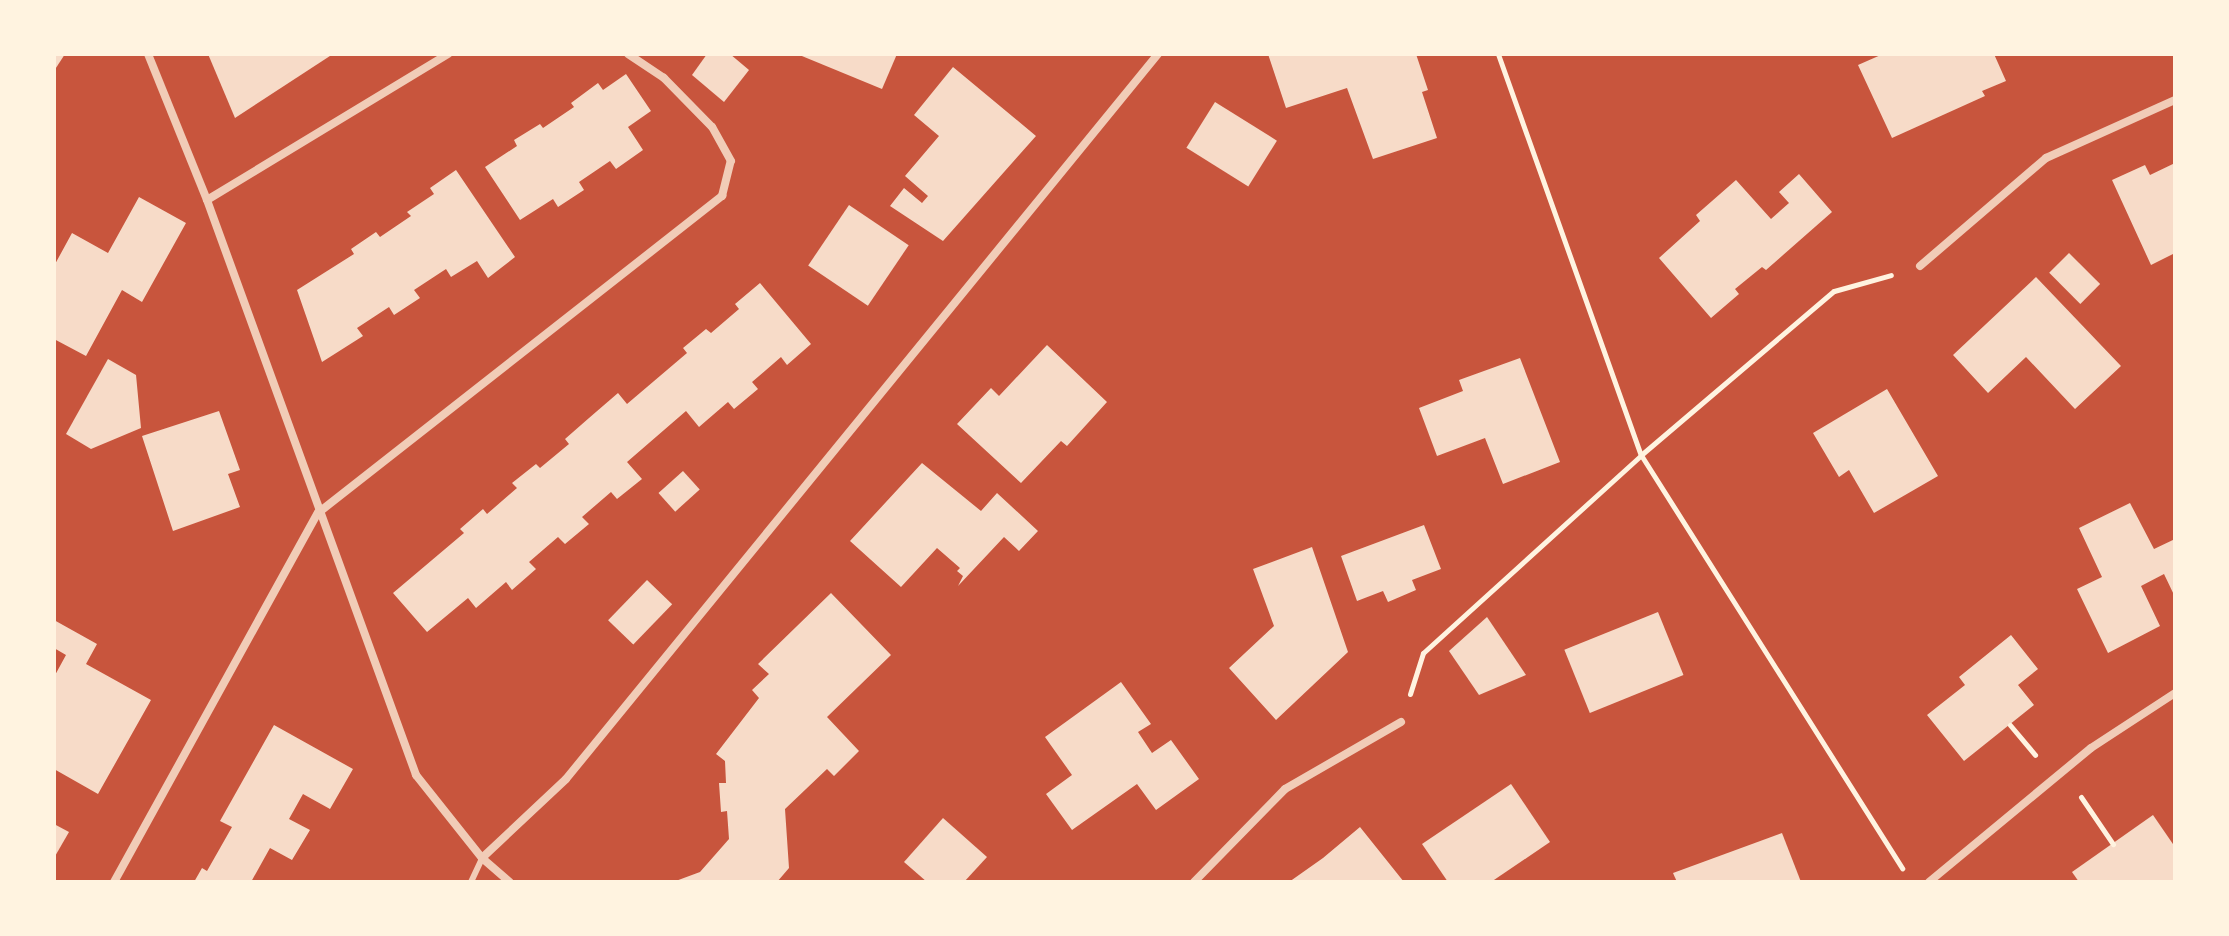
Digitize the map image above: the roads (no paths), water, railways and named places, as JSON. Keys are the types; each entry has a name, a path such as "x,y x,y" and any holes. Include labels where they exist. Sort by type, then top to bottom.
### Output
{"street":[{"path":"148,54 207,200 318,513 416,775 482,858 510,882"},
{"path":"207,200 448,54"},
{"path":"114,882 318,513 722,196 731,161 712,127 664,78 628,54"},
{"path":"482,858 566,779 1158,54"},
{"path":"1920,266 2046,158 2175,100"},
{"path":"1929,882 2091,748 2175,693"},
{"path":"1194,882 1285,789 1401,722"}],"lane":[{"path":"471,882 482,858"}]}
